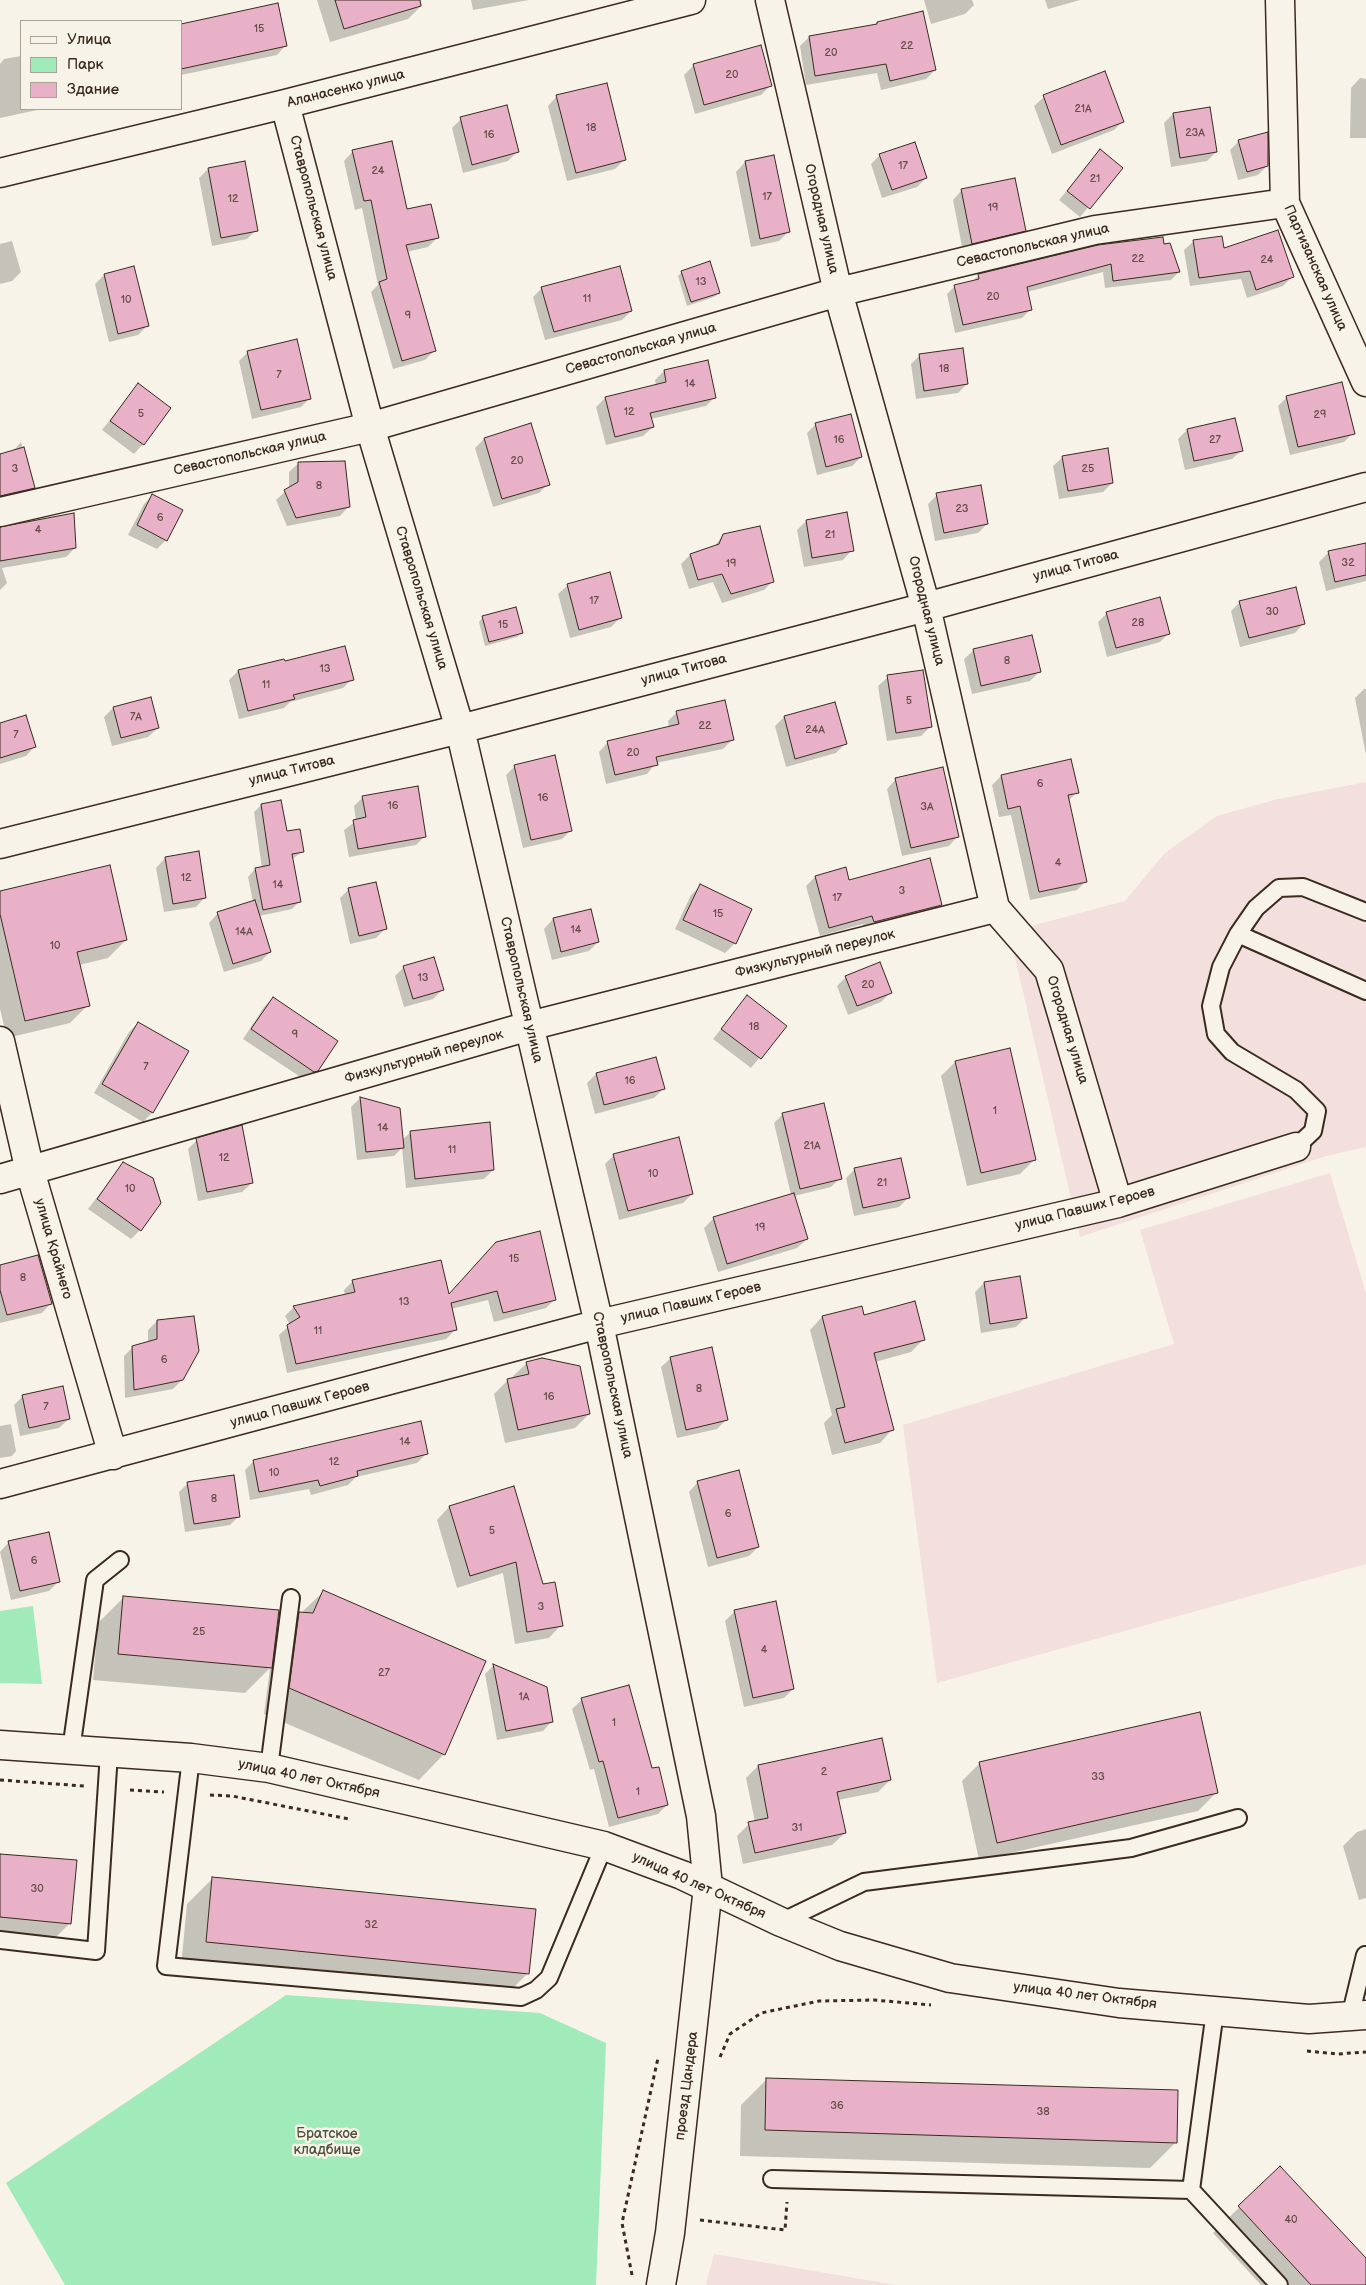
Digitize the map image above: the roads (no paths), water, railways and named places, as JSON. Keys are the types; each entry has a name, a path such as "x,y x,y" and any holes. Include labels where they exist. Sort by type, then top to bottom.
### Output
{"street":[{"name":"Аланасенко улица","path":"0,173 286,104 691,0"},
{"name":"Огородная улица","path":"770,0 838,292 926,607 995,908 1049,970 1118,1203"},
{"name":"Партизанская улица","path":"1280,0 1285,202 1366,382"},
{"name":"Ставропольская улица","path":"286,104 370,427 460,729 599,1324 701,1816 708,1887"},
{"name":"Севастопольская улица","path":"0,512 370,427 838,292 1095,230 1285,202"},
{"name":"улица Титова","path":"0,844 460,729 926,607 1366,487"},
{"name":"Физкультурный переулок","path":"0,1179 529,1026 995,908"},
{"name":"улица Крайнего","path":"0,1041 30,1171 113,1456"},
{"name":"улица Павших Героев","path":"0,1484 113,1456 599,1324 1118,1203 1296,1147"},
{"name":"улица 40 лет Октября","path":"0,1744 192,1758 269,1768 604,1846 708,1887 780,1922 840,1946 950,1978 1119,2003 1309,2019 1358,2016"},
{"name":"проезд Цандера","path":"661,2285 674,2204 708,1887"}],"lane":[{"path":"1296,1147 1313,1131 1317,1112 1296,1090 1232,1052 1216,1034 1211,1006 1221,967 1238,934 1256,908 1279,888 1304,887 1366,912"},
{"path":"1238,934 1366,991"},
{"path":"71,1750 94,1580 120,1560"},
{"path":"269,1768 292,1598"},
{"path":"0,1940 96,1951 106,1788 110,1753"},
{"path":"192,1758 166,1966 521,1996 536,1990 549,1978 604,1846"},
{"path":"780,1922 864,1882 1132,1848 1238,1818"},
{"path":"1358,2016 1365,1955"},
{"path":"1191,2190 1216,2011"},
{"path":"772,2179 1191,2190 1279,2285"}],"park label":[{"name":"Братское кладбище","path":"327,2142"}]}
